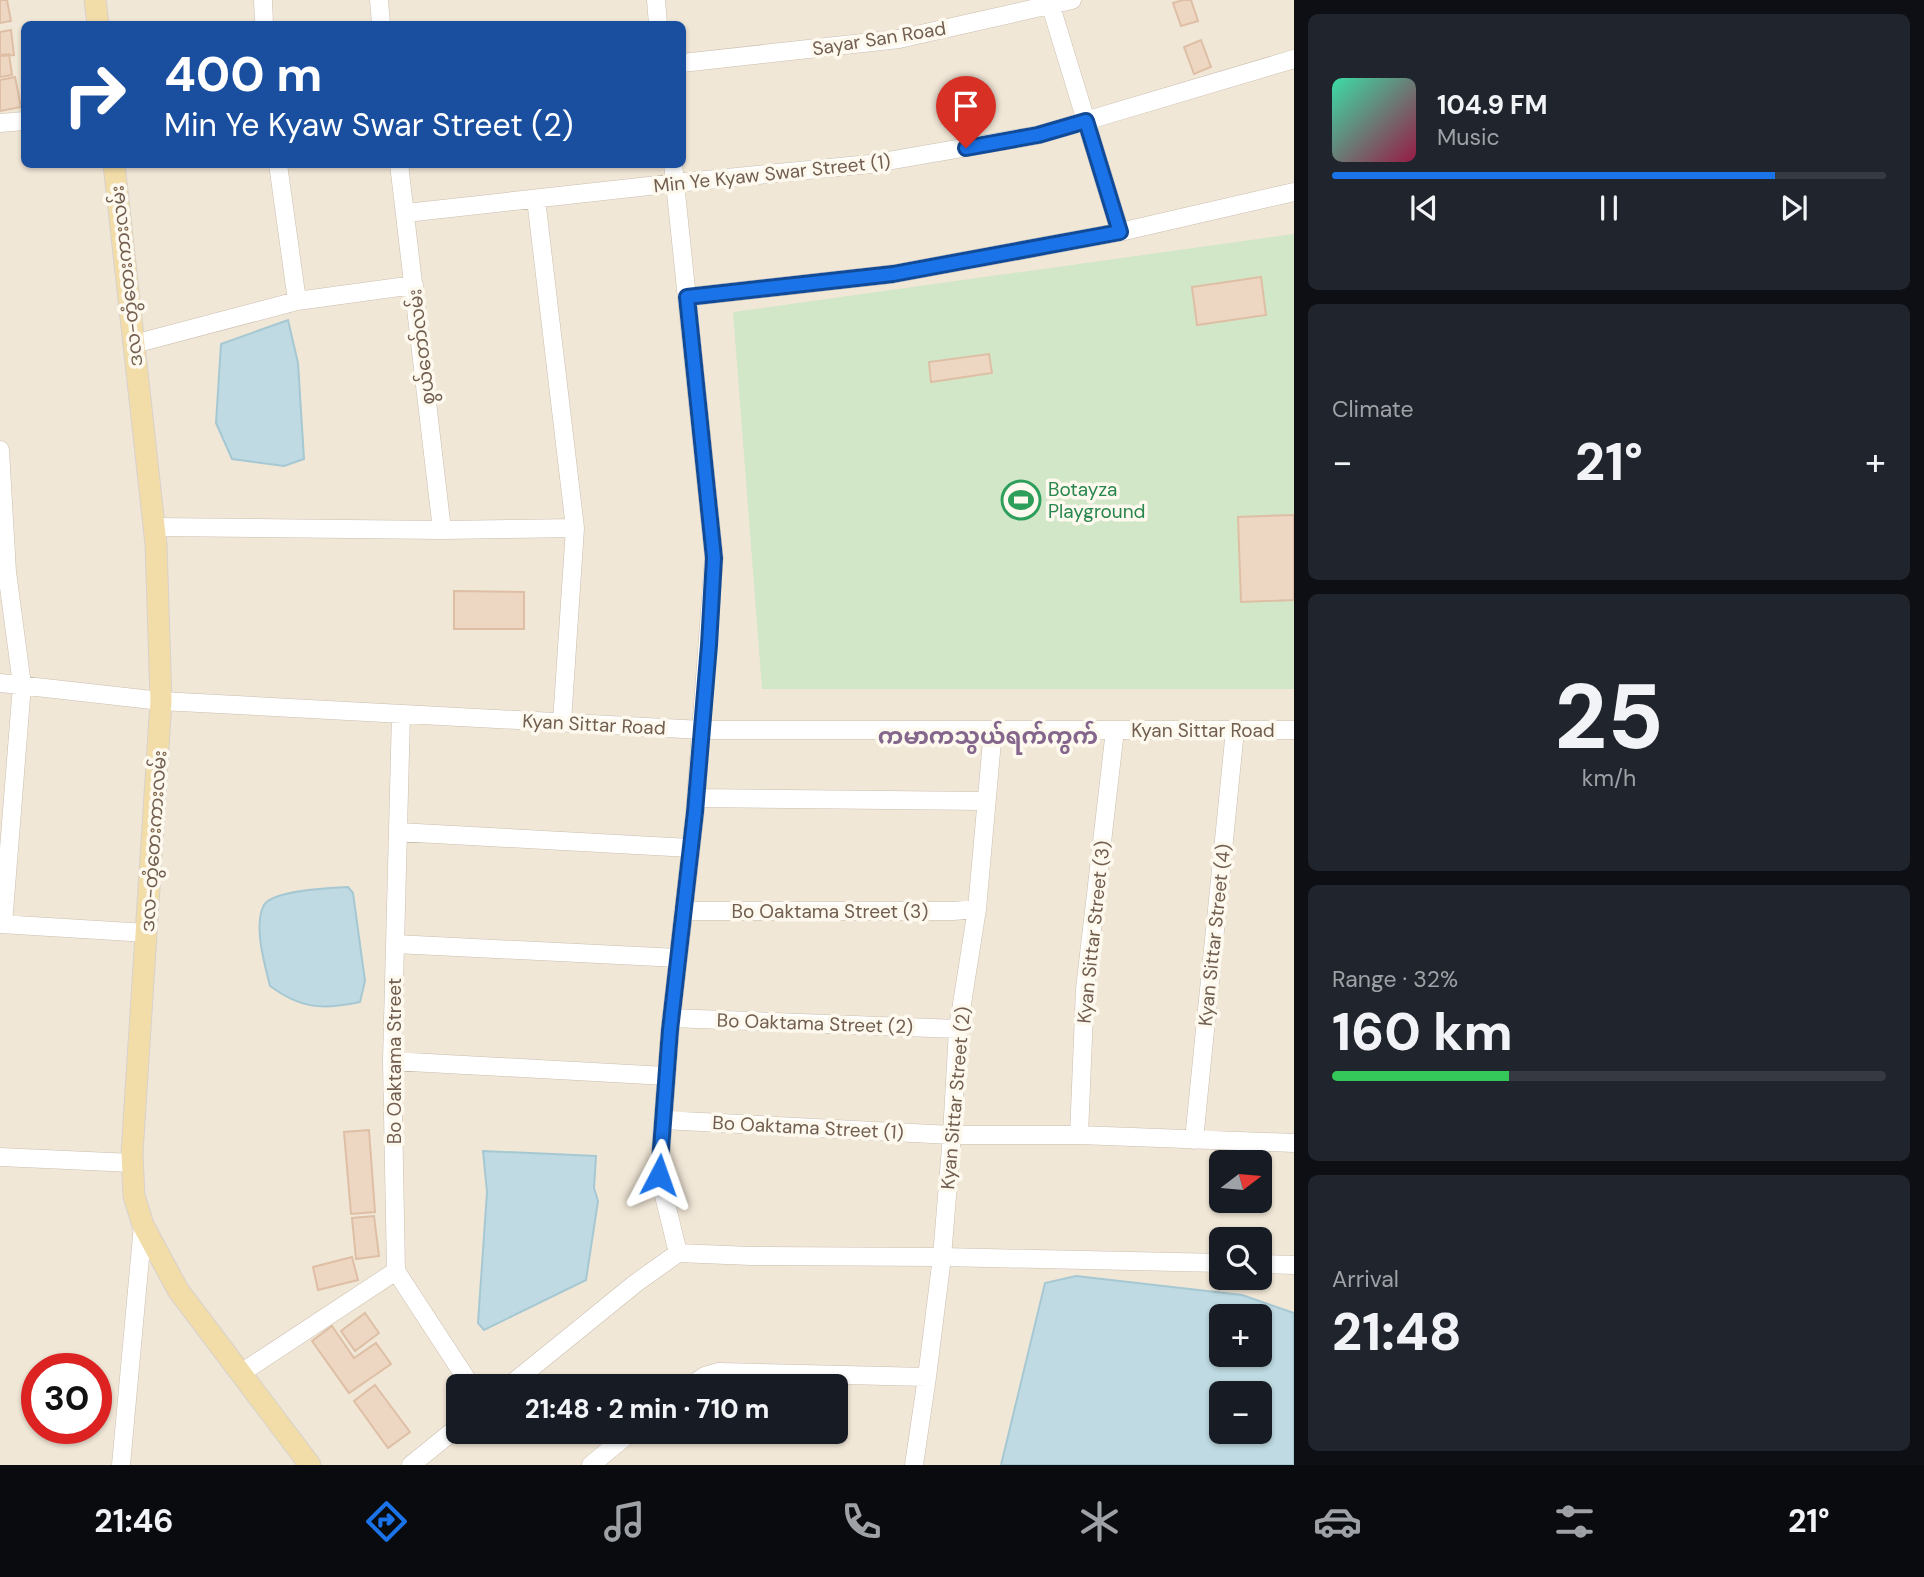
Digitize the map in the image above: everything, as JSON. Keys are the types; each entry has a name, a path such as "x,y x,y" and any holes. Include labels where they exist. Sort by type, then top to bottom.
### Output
{"main road":[{"path":"95,0 98,21"},
{"name":"ဒလ-တွံတေးကားလမ်း","path":"114,168 154,527 162,701 133,1163 134,1196 143,1225 178,1290 310,1465"}],"street":[{"path":"263,0 264,21"},
{"path":"379,0 381,21"},
{"path":"656,0 657,21"},
{"name":"Sayar San Road","path":"686,63 899,39 1049,3 1073,0"},
{"path":"1049,3 1120,232"},
{"name":"Min Ye Kyaw Swar Street (1)","path":"406,213 870,164 1038,135 1294,59"},
{"path":"0,124 21,121"},
{"path":"279,168 297,301"},
{"name":"စွယ်တော်လမ်း","path":"400,168 442,530"},
{"path":"674,168 714,558 696,798 671,1018 659,1175 678,1253"},
{"path":"687,297 893,274 1120,232 1294,192"},
{"path":"536,199 575,528 562,722"},
{"path":"134,344 297,301 414,285"},
{"path":"0,450 4,568 22,685 6,811 1,924 147,933"},
{"path":"154,527 442,530 575,528"},
{"name":"Kyan Sittar Road","path":"0,683 162,701 702,730 1294,730"},
{"name":"Bo Oaktama Street","path":"396,1271 392,1061 401,714"},
{"name":"Kyan Sittar Street (2)","path":"914,1465 942,1257 958,1029 976,909 993,730"},
{"name":"Kyan Sittar Street (3)","path":"1079,1135 1085,989 1115,730"},
{"name":"Kyan Sittar Street (4)","path":"1194,1140 1235,730"},
{"path":"696,798 985,801"},
{"path":"398,832 690,848"},
{"name":"Bo Oaktama Street (3)","path":"683,911 976,909"},
{"path":"395,944 678,958"},
{"name":"Bo Oaktama Street (2)","path":"671,1018 958,1029"},
{"path":"392,1061 666,1076"},
{"name":"Bo Oaktama Street (1)","path":"663,1120 952,1135 1079,1135 1294,1143"},
{"path":"0,1157 133,1163"},
{"path":"121,1465 143,1225"},
{"path":"524,1374 636,1283 678,1253 1209,1264"},
{"path":"1272,1264 1294,1265"},
{"path":"241,1373 396,1271 463,1374"},
{"path":"712,1374 802,1374"},
{"path":"848,1375 927,1377"},
{"path":"411,1465 446,1437"},
{"path":"592,1465 617,1444"}],"shaded area":[{"path":"0,0 1294,0 1294,1465 0,1465"}],"green space":[{"name":"Botayza Playground","path":"1294,234 1294,689 762,689 733,312"}],"water":[{"path":"288,320 298,363 304,459 284,466 232,459 216,423 221,344"},
{"path":"348,887 353,893 365,981 360,1002 312,1006 281,994 270,986 263,957 260,923 264,905 269,900 290,893"},
{"path":"483,1151 596,1156 594,1188 598,1201 586,1280 484,1330 478,1323 487,1192"},
{"path":"1076,1276 1242,1295 1268,1304 1209,1304 1209,1367 1272,1367 1272,1305 1294,1313 1294,1465 1001,1465 1045,1283"}],"building":[{"path":"0,0 7,0 11,21 0,23"},
{"path":"1191,0 1198,21 1181,26 1173,3"},
{"path":"11,30 14,55 0,56 0,32"},
{"path":"1201,40 1211,67 1194,74 1184,47"},
{"path":"9,54 12,75 0,77 0,55"},
{"path":"15,77 21,107 0,111 0,80"},
{"path":"1261,277 1266,315 1197,325 1192,287"},
{"path":"989,354 992,373 931,382 929,362"},
{"path":"1294,515 1294,600 1241,602 1238,517"},
{"path":"454,591 524,592 524,629 454,629"},
{"path":"369,1130 375,1212 351,1214 344,1132"},
{"path":"374,1216 379,1256 356,1259 352,1218"},
{"path":"352,1257 358,1280 318,1290 313,1267"},
{"path":"365,1313 379,1333 355,1351 341,1331"},
{"path":"332,1326 354,1358 376,1343 391,1364 349,1393 312,1341"},
{"path":"375,1385 410,1432 388,1448 354,1401"}],"place":[{"name":"Botayza Playground","path":"1021,500"}],"district":[{"name":"ကမာကသွယ်ရက်ကွက်","path":"988,736"}],"route":[{"path":"659,1175 670,1030 695,812 714,558 687,297 893,274 1120,232 1086,121 1038,135 966,148"}]}
